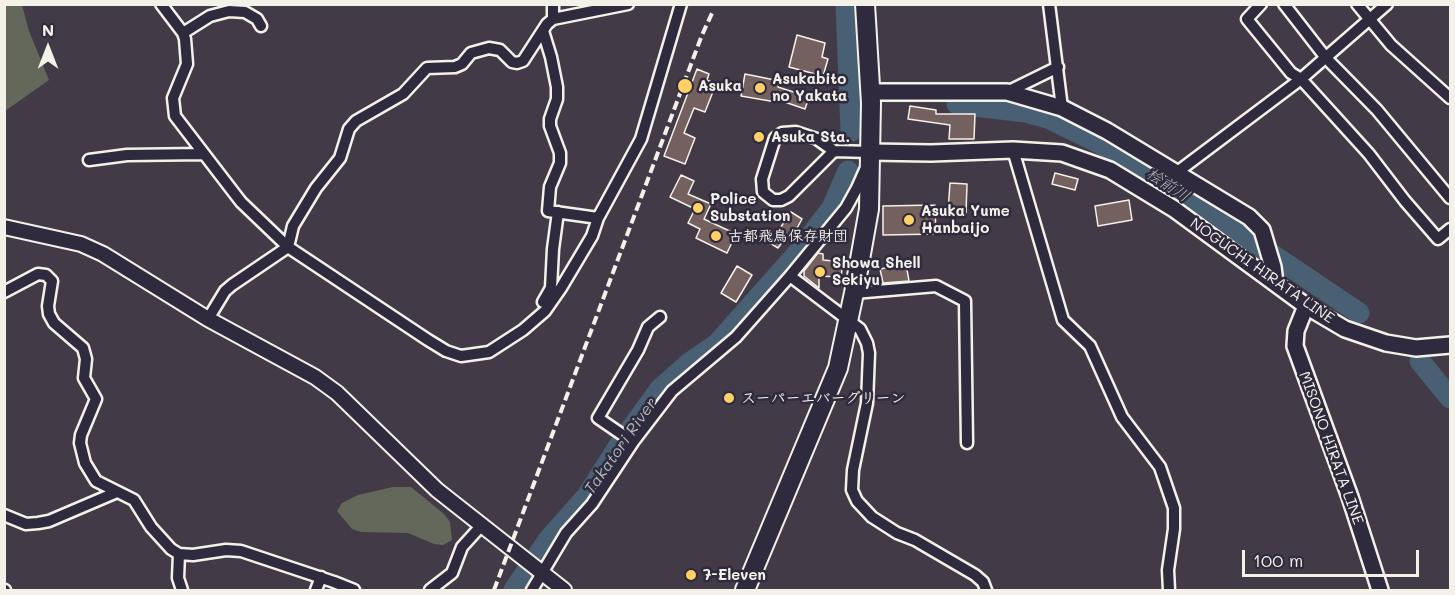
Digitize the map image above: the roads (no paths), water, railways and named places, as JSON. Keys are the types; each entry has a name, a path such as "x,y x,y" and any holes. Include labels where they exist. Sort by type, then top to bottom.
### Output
{"highway":[{"path":"745,591 838,368 854,293 868,221 870,92 865,4"}],"main road":[{"path":"870,92 1007,92 1062,108 1107,131 1249,217 1262,230 1265,237 1275,283"},
{"name":"NOGUCHI HIRATA LINE","path":"870,152 931,153 1013,150 1062,153 1110,170 1174,209 1306,306 1345,329 1386,343 1416,348 1450,345"},
{"name":"MISONO HIRATA LINE","path":"1306,306 1296,331 1295,346 1350,497 1380,591"}],"street":[{"path":"161,4 183,33 187,64 172,106 175,116 252,214 288,247 428,340 446,351 461,356 489,352 523,330 545,310 561,288 592,236 598,218 641,139 681,4"},
{"path":"553,4 553,19"},
{"path":"208,319 225,291 288,247 293,226 316,188 340,158 349,129 356,121 403,94 427,68 455,68 462,64 471,52 489,48 500,50 512,62 523,61 553,19 628,4"},
{"path":"1049,4 1062,108"},
{"path":"1261,4 1247,19 1291,73 1301,79 1369,154 1438,239 1450,229"},
{"path":"1284,4 1326,58 1384,118 1450,198"},
{"path":"1357,4 1391,45 1450,98"},
{"path":"1176,172 1301,79 1388,4"},
{"path":"183,33 210,16 229,11 245,12 257,19 261,26"},
{"path":"543,31 557,87 550,126 560,153 560,163 550,187 548,211 598,218"},
{"path":"1007,92 1058,67"},
{"path":"532,591 536,567 592,504 628,439 672,391 735,337 790,276 846,208 863,176 870,152 834,151 818,139 796,132 782,133 776,138 762,179 763,192 773,200 782,200 789,196 834,151"},
{"path":"1013,150 1063,320 1090,346 1122,417 1160,467 1174,508 1174,529 1168,570 1169,591"},
{"path":"89,160 127,155 203,154"},
{"path":"545,310 542,304 552,288 553,249 558,212"},
{"path":"4,227 81,244 117,262 208,319 315,377 437,490 564,591"},
{"path":"4,292 38,274 46,275 52,281 49,314 54,322 83,348 86,359 84,378 96,399 81,435 83,455 96,481 134,500 160,539 179,554 206,555 226,550 241,551 321,577 354,591"},
{"path":"790,276 860,329 864,335 869,353 867,403 853,470 852,490 857,501 872,517 897,533 915,540 975,575 983,582 986,591"},
{"path":"854,293 936,286 965,301 967,443"},
{"path":"628,439 598,418 638,350 648,327 660,317"},
{"path":"4,515 26,524 38,524 117,492"},
{"path":"430,591 452,573 462,548 481,526"},
{"path":"179,554 178,578 182,591"},
{"path":"316,591 321,577"}],"waterway":[{"name":"Takatori River","path":"846,4 851,131"},
{"name":"桧前川","path":"957,104 1026,112 1048,118 1099,143 1151,173 1359,313"},
{"name":"Takatori River","path":"514,590 549,539 587,496 618,447 660,389 688,364 717,344 796,255 832,208 848,171"},
{"name":"桧前川","path":"1420,361 1450,398"}],"railway":[{"path":"494,590 713,11"}],"place":[{"name":"Asuka","path":"685,86"},
{"name":"Asukabito no Yakata","path":"760,88"},
{"name":"Asuka Sta.","path":"759,137"},
{"name":"Police Substation","path":"698,208"},
{"name":"Asuka Yume Hanbaijo","path":"909,220"},
{"name":"古都飛鳥保存財団","path":"716,236"},
{"name":"Showa Shell Sekiyu","path":"820,272"},
{"name":"スーパーエバーグリーン","path":"729,398"},
{"name":"7-Eleven","path":"691,575"}]}
